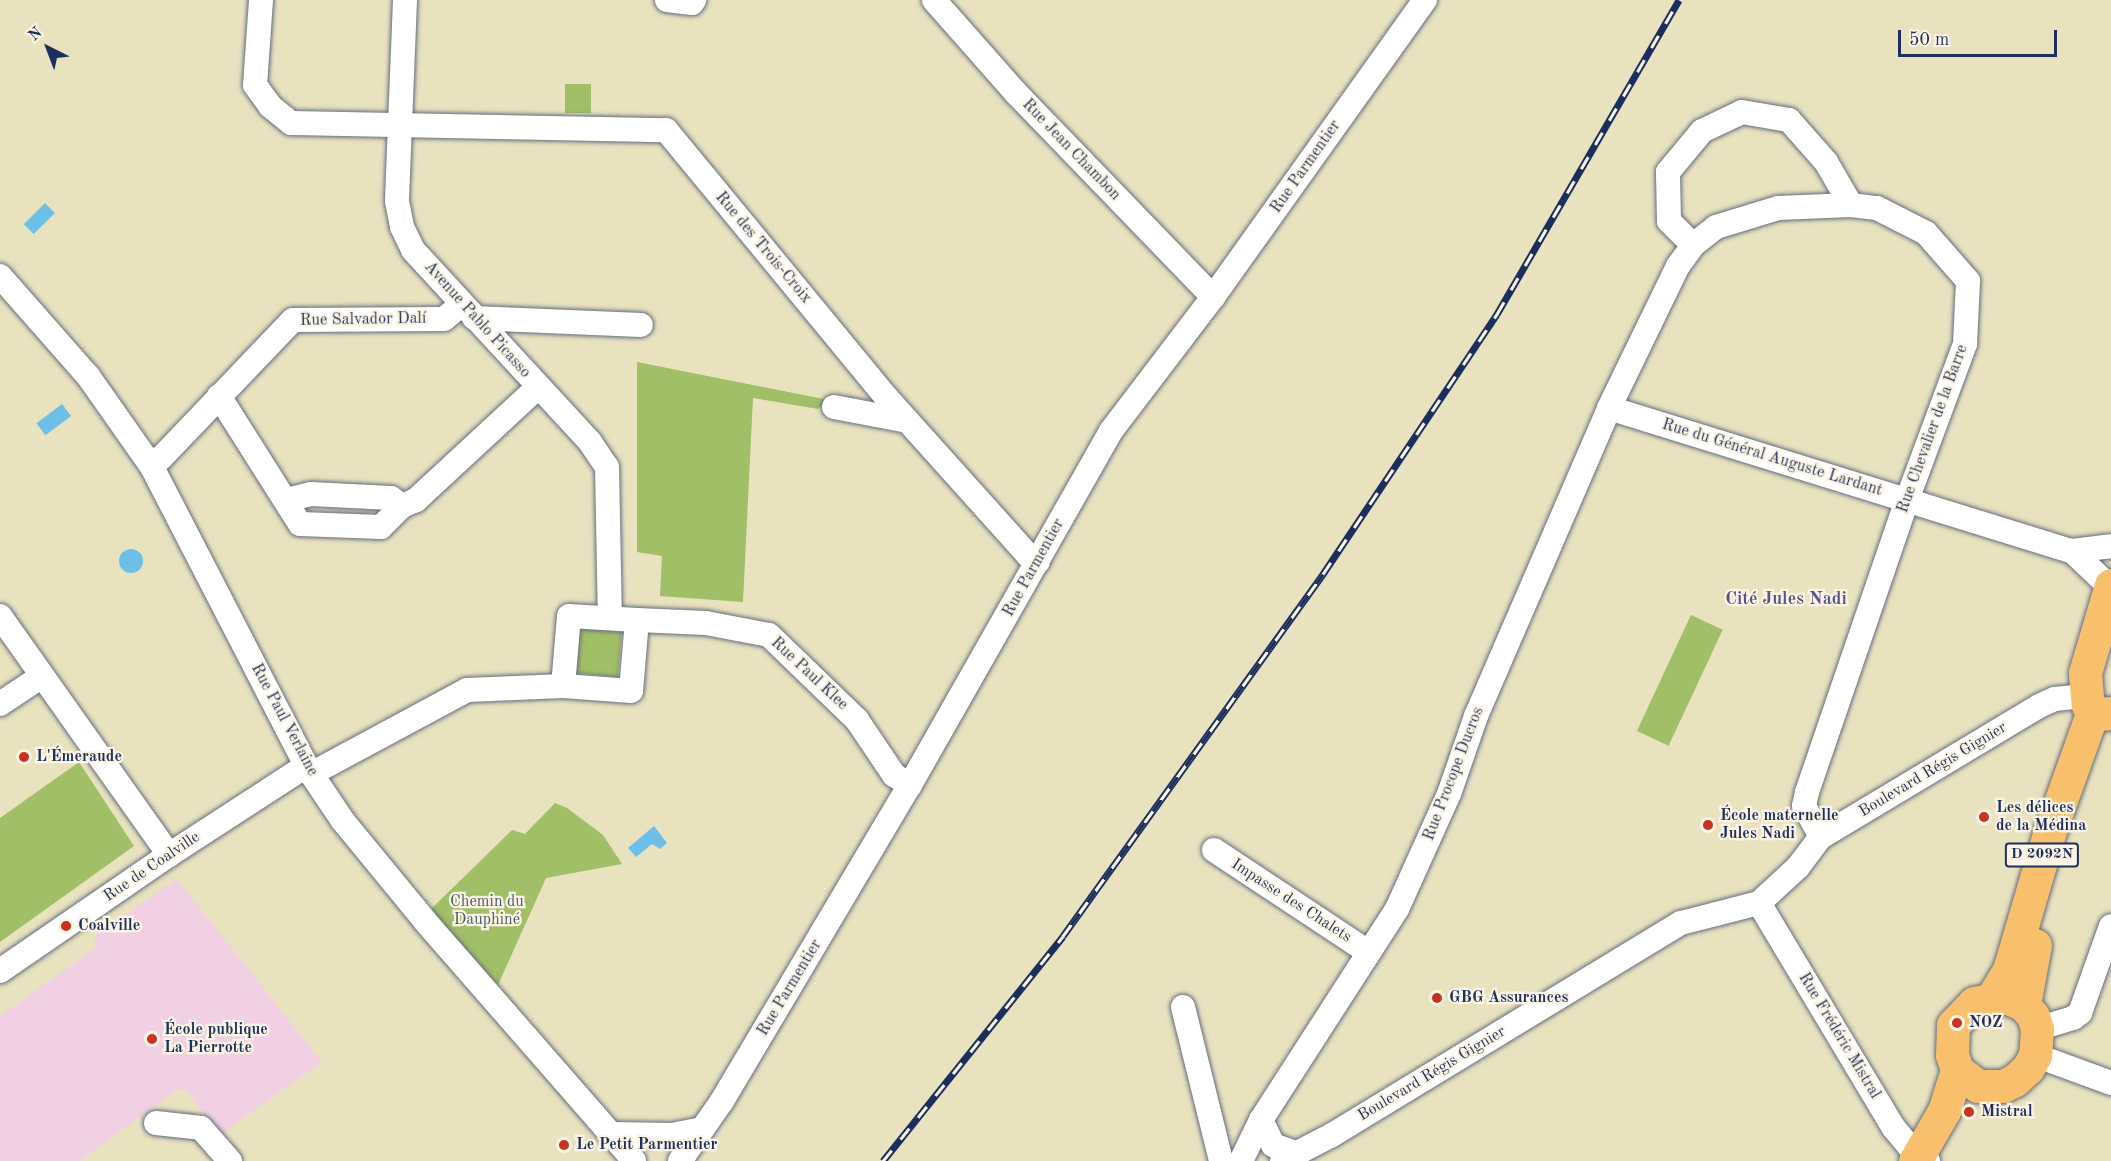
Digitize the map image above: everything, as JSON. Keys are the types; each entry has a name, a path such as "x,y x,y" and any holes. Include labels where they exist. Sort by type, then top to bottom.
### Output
{"main road":[{"path":"2093,709 2085,673 2111,586"},
{"name":"D 2092N","path":"1992,998 2009,970 2050,831 2093,709"},
{"name":"D 2092N","path":"2032,1030 2035,945 2073,828 2093,709"},
{"path":"2006,997 2032,1030 2028,1068 2015,1080 2002,1086 1978,1086 1957,1070 1952,1055 1953,1025 1974,1003 2006,997"},
{"path":"1923,1159 1944,1111 1957,1070"},
{"path":"1923,1159 1990,1087"}],"street":[{"name":"Rue des Trois-Croix","path":"261,0 255,85 270,106 291,123 666,130 908,420 1028,555 1038,562"},
{"name":"Avenue Pablo Picasso","path":"405,0 397,201 402,226 413,250 537,388 590,442 607,467 610,618"},
{"path":"667,0 692,3 694,0"},
{"name":"Rue Jean Chambon","path":"934,0 1016,93 1213,297"},
{"name":"Rue Parmentier","path":"680,1161 728,1092 910,785 1111,431 1213,297 1425,0"},
{"path":"1693,245 1669,221 1668,172 1702,131 1742,112 1788,120 1826,162 1851,205"},
{"name":"Rue Chevalier de la Barre","path":"1609,408 1678,266 1693,245 1716,227 1778,208 1851,205 1877,208 1926,233 1968,281 1965,344 1907,500 1807,792 1804,806 1821,837"},
{"name":"Rue Paul Verlaine","path":"0,276 88,376 152,467 308,770 364,849 634,1161"},
{"path":"468,311 640,325"},
{"name":"Rue Salvador Dalí","path":"152,467 154,460 160,458 293,320 444,319 468,311"},
{"path":"219,396 287,500 300,524 381,527 402,506 416,500 537,388"},
{"path":"834,407 908,420"},
{"name":"Rue du Général Auguste Lardant","path":"1609,408 2072,551 2111,546"},
{"name":"Rue Procope Ducros","path":"1241,1161 1261,1120 1397,909 1449,794 1476,716 1609,408"},
{"name":"Rue du Général Auguste Lardant","path":"2072,551 2111,586"},
{"path":"0,616 169,855"},
{"name":"Rue Paul Klee","path":"563,686 568,616 706,623 769,635 857,720 894,775 910,785"},
{"name":"Rue de Coalville","path":"0,971 169,855 308,770 467,690 563,686 632,691 637,620"},
{"path":"0,704 42,676"},
{"name":"Boulevard Régis Gignier","path":"1294,1158 1681,923 1759,903 1798,867 1821,837 2039,706 2093,709"},
{"name":"Impasse des Chalets","path":"1214,850 1368,952"},
{"name":"Rue Frédéric Mistral","path":"1759,903 1893,1127 1923,1159"},
{"path":"2032,1030 2073,1018 2079,1013 2111,926"},
{"path":"1183,1007 1221,1161"},
{"path":"2032,1030 2111,1083"},
{"path":"1261,1120 1273,1145 1294,1158"},
{"path":"156,1123 201,1128 230,1161"},
{"path":"611,1134 672,1135 702,1130"}],"shaded area":[{"name":"École publique La Pierrotte","path":"177,879 322,1062 219,1135 187,1091 178,1089 80,1161 0,1161 0,1016 98,946 94,942 96,935"}],"green space":[{"path":"565,84 591,84 591,113 565,113"},
{"path":"637,362 829,400 818,409 753,398 743,602 660,596 662,556 637,552"},
{"path":"1691,615 1723,630 1669,746 1637,731"},
{"path":"575,628 622,632 618,677 571,673"},
{"path":"79,762 134,846 0,942 0,818"},
{"name":"Chemin du Dauphiné","path":"555,803 567,808 603,835 622,864 546,878 498,985 430,910 512,830 525,834"}],"water":[{"path":"45,203 55,213 34,234 24,224"},
{"path":"62,404 71,416 45,435 36,423"},
{"path":"131,549 136,550 142,556 142,566 136,572 131,573 126,572 120,566 119,561 120,556 126,550"},
{"path":"654,826 667,843 660,849 652,844 636,857 628,848"}],"railway":[{"path":"883,1161 1063,936 1323,574 1497,314 1679,0"}],"place":[{"name":"L'Émeraude","path":"24,757"},
{"name":"Les délices de la Médina","path":"1984,817"},
{"name":"École maternelle Jules Nadi","path":"1708,825"},
{"name":"Coalville","path":"66,926"},
{"name":"GBG Assurances","path":"1437,998"},
{"name":"NOZ","path":"1957,1023"},
{"name":"École publique La Pierrotte","path":"152,1039"},
{"name":"Mistral","path":"1969,1112"},
{"name":"Le Petit Parmentier","path":"564,1145"}],"district":[{"name":"Cité Jules Nadi","path":"1786,599"}]}
